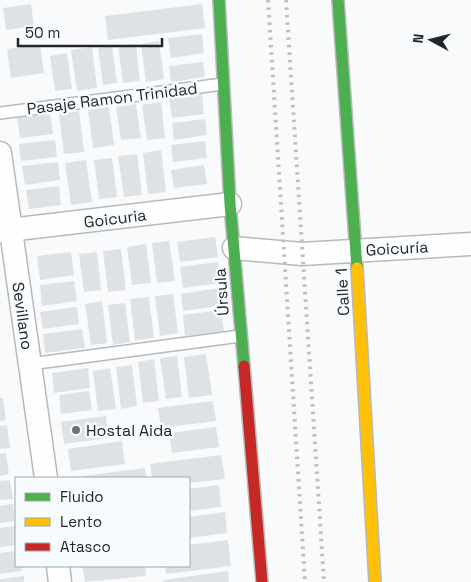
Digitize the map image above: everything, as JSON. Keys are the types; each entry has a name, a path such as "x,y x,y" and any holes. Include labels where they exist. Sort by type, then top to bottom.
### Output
{"street":[{"name":"Úrsula","path":"219,0 230,204 262,582"},
{"name":"Calle 1","path":"338,0 356,250 375,582"},
{"name":"Sevillano","path":"0,153 5,230 30,364 46,477"},
{"name":"Goicuria","path":"5,230 230,204"},
{"name":"Goicuría","path":"234,248 302,254 471,244"},
{"path":"58,567 60,582"}],"lane":[{"name":"Pasaje Ramon Trinidad","path":"0,113 224,84"},
{"path":"30,364 240,336"}],"building":[{"path":"31,4 34,26 6,30 3,8"},
{"path":"202,4 205,28 108,40 105,16"},
{"path":"202,34 204,53 171,58 168,38"},
{"path":"159,41 164,79 146,82 141,44"},
{"path":"136,44 140,81 123,83 118,46"},
{"path":"40,45 44,73 11,78 7,49"},
{"path":"112,46 117,83 103,85 98,48"},
{"path":"92,47 97,88 77,91 71,50"},
{"path":"67,53 72,89 55,91 50,56"},
{"path":"203,62 205,77 171,82 169,66"},
{"path":"202,94 204,114 172,118 169,98"},
{"path":"161,102 165,138 147,140 142,105"},
{"path":"136,104 141,138 121,140 116,107"},
{"path":"109,107 114,145 93,148 88,110"},
{"path":"79,111 84,152 64,154 59,114"},
{"path":"50,114 53,134 20,138 17,118"},
{"path":"205,119 207,135 174,140 172,123"},
{"path":"55,140 57,157 21,161 19,144"},
{"path":"205,141 207,158 173,162 171,145"},
{"path":"161,150 166,192 148,194 143,153"},
{"path":"137,154 142,195 124,197 118,156"},
{"path":"112,158 117,197 99,199 94,160"},
{"path":"86,160 92,202 71,205 65,163"},
{"path":"58,162 60,180 25,185 22,166"},
{"path":"204,165 207,184 174,188 171,170"},
{"path":"59,186 61,205 29,209 26,190"},
{"path":"215,237 218,257 180,262 177,242"},
{"path":"169,241 175,281 157,283 152,243"},
{"path":"146,244 151,283 132,285 127,247"},
{"path":"121,249 126,290 108,292 103,251"},
{"path":"71,252 74,275 40,280 37,256"},
{"path":"97,252 101,290 84,292 79,254"},
{"path":"218,262 220,283 183,288 180,267"},
{"path":"74,281 77,301 42,306 40,285"},
{"path":"219,288 221,306 183,311 181,294"},
{"path":"173,294 178,333 160,336 155,296"},
{"path":"149,297 154,338 135,340 130,299"},
{"path":"102,301 107,343 91,345 85,304"},
{"path":"125,303 130,342 113,345 108,305"},
{"path":"77,307 79,324 43,329 40,312"},
{"path":"221,310 224,331 185,336 183,315"},
{"path":"82,329 85,348 45,353 43,334"},
{"path":"206,354 212,395 189,398 184,357"},
{"path":"177,356 182,397 166,399 160,358"},
{"path":"154,359 159,401 143,403 138,362"},
{"path":"132,365 137,406 121,409 116,367"},
{"path":"88,368 90,388 54,393 52,373"},
{"path":"110,368 116,409 98,411 93,371"},
{"path":"89,391 92,410 61,414 59,395"},
{"path":"0,398 3,398 6,420 0,421"},
{"path":"213,401 216,421 161,428 158,408"},
{"path":"106,416 108,438 64,444 61,422"},
{"path":"7,425 10,448 0,449 0,426"},
{"path":"216,427 219,447 172,453 169,433"},
{"path":"122,441 125,464 71,471 68,449"},
{"path":"6,453 9,474 0,476 0,454"},
{"path":"221,455 225,479 190,483 190,477 152,477 150,464"},
{"path":"145,468 146,477 75,477"},
{"path":"10,480 13,499 0,500 0,481"},
{"path":"219,485 221,507 190,511 190,489"},
{"path":"13,504 15,521 0,523 0,506"},
{"path":"225,512 227,533 190,538 190,517"},
{"path":"15,526 15,545 0,547 0,528"},
{"path":"228,540 231,566 166,574 165,567 190,567 190,545"},
{"path":"15,551 15,567 21,567 22,571 0,574 0,553"},
{"path":"82,567 145,567 146,576 85,582"},
{"path":"228,571 229,582 163,582 163,580"},
{"path":"24,576 24,582 0,582 0,579"}],"railway":[{"path":"268,0 305,582"},
{"path":"286,0 324,582"}],"traffic: fast":[{"path":"219,0 230,204 244,366"},
{"path":"338,0 357,268"}],"traffic: slow":[{"path":"357,268 375,582"}],"traffic: jam":[{"path":"244,366 262,582"}],"place":[{"name":"Hostal Aida","path":"76,430"}]}
